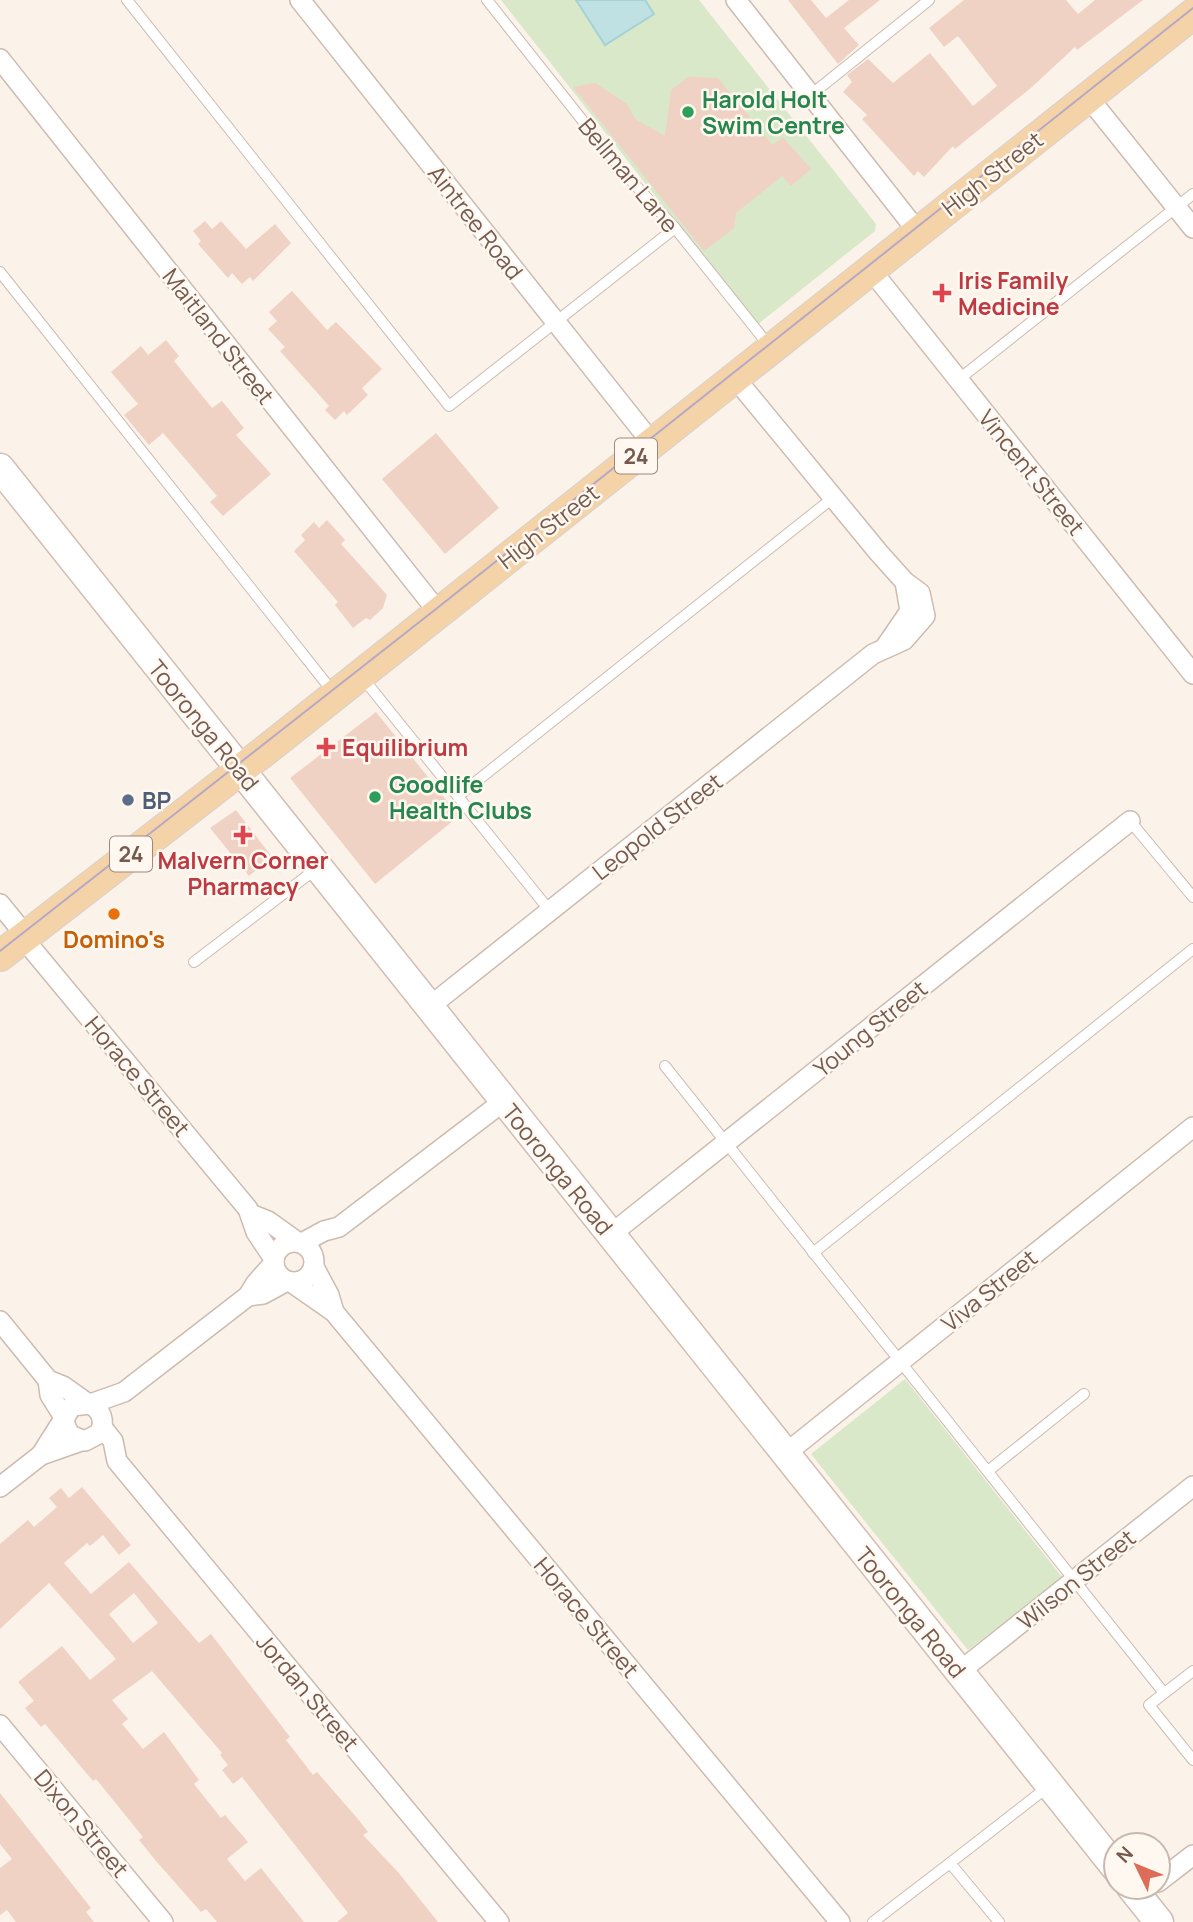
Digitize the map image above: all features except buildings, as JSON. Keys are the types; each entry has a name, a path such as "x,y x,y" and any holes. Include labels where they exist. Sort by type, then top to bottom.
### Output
{"main road":[{"name":"High Street","path":"16,943 439,613 1193,14"},
{"name":"Tooronga Road","path":"0,468 1102,1851"},
{"path":"1150,1901 1159,1922"}],"street":[{"name":"Aintree Road","path":"300,0 652,443"},
{"path":"736,0 918,232"},
{"name":"Maitland Street","path":"0,59 439,613"},
{"path":"1088,97 1193,228"},
{"name":"Vincent Street","path":"871,270 1193,674"},
{"name":"Leopold Street","path":"429,1007 886,646 917,614 905,582 735,377"},
{"name":"Young Street","path":"610,1235 1130,821"},
{"name":"Horace Street","path":"0,904 16,943 253,1215 268,1221 299,1242"},
{"path":"0,1487 41,1455 96,1437 124,1392 248,1296 274,1261 281,1246 339,1227 504,1101"},
{"name":"Viva Street","path":"785,1454 1193,1127"},
{"name":"Horace Street","path":"253,1215 256,1232 274,1261"},
{"path":"248,1296 263,1294 289,1282 305,1279 339,1227"},
{"path":"299,1242 310,1250 314,1264"},
{"path":"274,1261 278,1274 289,1282"},
{"name":"Horace Street","path":"314,1264 334,1312"},
{"name":"Horace Street","path":"289,1282 334,1312 840,1922"},
{"path":"0,1321 48,1380 63,1386 99,1410 103,1424"},
{"path":"48,1380 50,1395 70,1435 83,1441"},
{"path":"41,1455 72,1406 124,1392"},
{"name":"Jordan Street","path":"103,1424 113,1441 117,1461 499,1922"},
{"name":"Jordan Street","path":"83,1441 103,1456 117,1461"},
{"name":"Wilson Street","path":"959,1672 1193,1486"},
{"name":"Dixon Street","path":"0,1725 163,1922"},
{"path":"1172,1869 1193,1855"}],"lane":[{"path":"127,0 449,406 675,228"},
{"name":"Bellman Lane","path":"487,0 625,174 675,228 771,349"},
{"path":"812,94 929,0"},
{"path":"958,380 1193,194"},
{"path":"0,272 335,695"},
{"path":"458,796 834,497"},
{"path":"360,675 550,911"},
{"path":"1130,821 1193,897"},
{"path":"194,962 318,868"},
{"path":"813,1252 1193,949"},
{"path":"665,1066 1164,1693"},
{"path":"988,1471 1084,1394"},
{"path":"1193,1671 1149,1704 1193,1760"},
{"path":"873,1922 1050,1786"},
{"path":"950,1863 999,1922"}],"green space":[{"name":"Harold Holt Swim Centre","path":"501,0 699,0 876,224 875,231 757,325"},
{"path":"905,1379 1062,1577 968,1650 811,1454"}],"water":[{"path":"576,0 645,0 654,14 605,45"}],"tram line":[{"path":"0,951 1193,8"}],"place":[{"name":"Harold Holt Swim Centre","path":"688,112"},
{"name":"Iris Family Medicine","path":"942,293"},
{"name":"Equilibrium","path":"326,747"},
{"name":"Goodlife Health Clubs","path":"375,797"},
{"name":"BP","path":"128,800"},
{"name":"Malvern Corner Pharmacy","path":"243,835"},
{"name":"Domino's","path":"114,914"}]}
